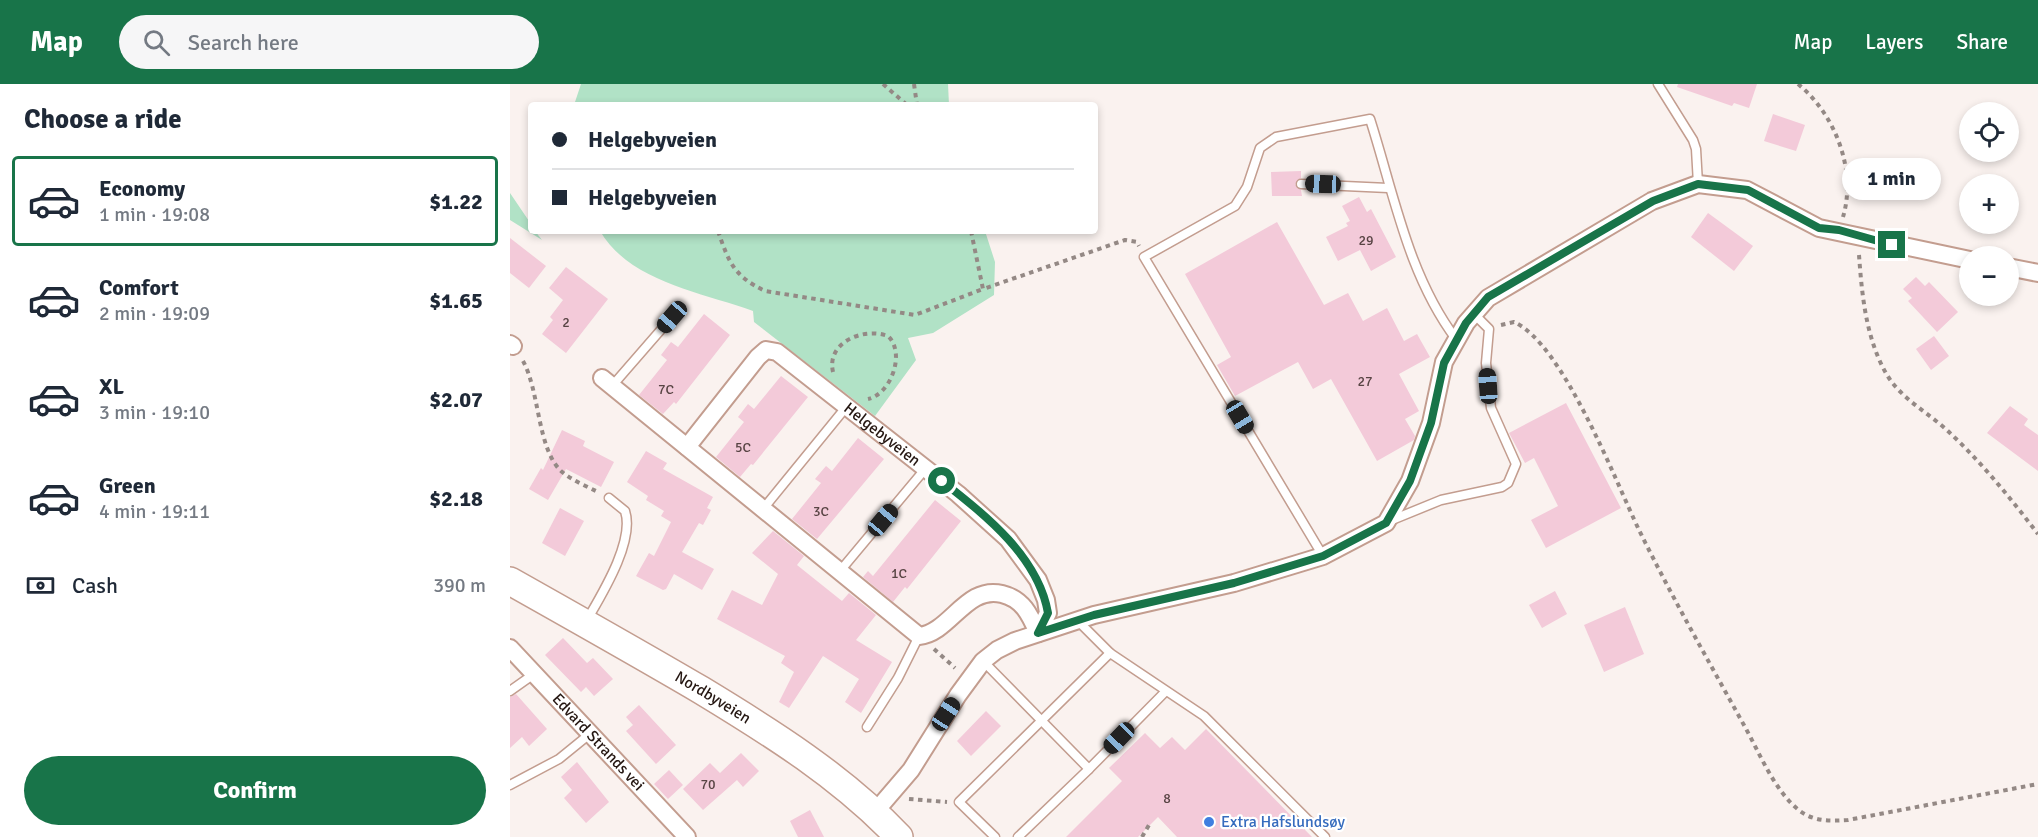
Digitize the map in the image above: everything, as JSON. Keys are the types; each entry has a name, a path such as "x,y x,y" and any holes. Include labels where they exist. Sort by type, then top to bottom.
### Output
{"main road":[{"name":"Nordbyveien","path":"510,580 766,731 880,807 899,837"}],"street":[{"path":"880,807 911,770 958,695 983,662 997,650 1077,620 1234,583 1323,556 1386,523 1410,481 1431,423 1444,363 1456,339 1488,297 1653,201 1698,184 1748,190 1819,228 1839,230 1892,245 1959,258"},
{"path":"2019,270 2038,274"},
{"name":"Helgebyveien","path":"687,447 766,350 777,352 842,397 991,524 1023,556 1038,580 1046,600 1048,613 1038,633"},
{"path":"607,382 919,636 932,631 972,600 997,592 1021,603 1030,615 1038,633"},
{"name":"Edvard Strands vei","path":"510,648 687,837"}],"lane":[{"path":"1658,84 1694,140 1698,184"},
{"path":"1323,556 1144,257 1235,206 1247,187 1260,148 1276,137 1370,119 1388,188 1423,284 1436,313 1456,339"},
{"path":"1301,184 1388,188"},
{"path":"1386,523 1441,500 1502,487 1514,471 1514,456 1491,408 1486,363 1489,329 1474,314"},
{"path":"607,382 672,317"},
{"path":"764,509 842,397"},
{"path":"840,572 926,468"},
{"path":"586,623 614,572 627,527 625,511 609,498"},
{"path":"1077,620 1110,653 1204,716 1325,837"},
{"path":"867,727 898,678 919,636"},
{"path":"995,837 959,802 1110,653"},
{"path":"983,662 1089,769"},
{"path":"510,690 534,674"},
{"path":"1018,837 1165,692"},
{"path":"510,785 559,759 591,733"}],"path":[{"path":"883,84 904,102"},
{"path":"914,84 917,102"},
{"path":"1798,84 1814,96 1834,125 1844,162 1848,201 1839,230"},
{"path":"719,234 728,262 745,281 765,291 915,315 983,288 1125,240 1137,242 1144,257"},
{"path":"973,234 983,288"},
{"path":"1857,235 1866,316 1874,345 1886,374 1904,396 1944,427 1973,455 2038,534"},
{"path":"1489,329 1514,322 1522,325 1539,341 1562,374 1699,644 1769,769 1792,804 1801,812 1827,822 1848,820 2038,784"},
{"path":"866,332 880,333 892,340 895,364 891,379 883,390 867,400 842,397 832,367 835,355 844,343 852,336 866,332"},
{"path":"512,345 526,366 534,389 546,443 554,462 568,476 609,498"},
{"path":"880,807 911,799 930,803 959,802"},
{"path":"1142,837 1149,825"}],"green space":[{"path":"581,84 948,84 949,102 575,102"},
{"path":"510,193 528,220 528,231 510,220"},
{"path":"602,234 986,234 995,262 994,295 933,333 908,338 916,360 875,416 754,322 753,311 690,291 648,274 613,248"}],"building":[{"path":"1678,84 1757,84 1749,108 1734,103 1732,106 1677,87"},
{"path":"1773,114 1805,125 1796,151 1764,141"},
{"path":"1301,171 1301,178 1295,184 1301,190 1302,196 1272,196 1271,172"},
{"path":"1359,197 1367,212 1371,209 1396,257 1371,271 1360,250 1338,261 1326,237 1348,226 1346,223 1350,221 1342,206"},
{"path":"1708,213 1753,246 1734,271 1691,237"},
{"path":"1277,222 1324,305 1348,293 1363,321 1387,308 1404,341 1417,334 1430,357 1399,374 1419,411 1405,419 1415,436 1414,440 1377,461 1331,379 1313,389 1298,362 1235,396 1217,365 1231,357 1185,274"},
{"path":"510,238 546,266 529,288 510,273"},
{"path":"566,267 608,299 566,353 542,334 553,320 550,317 563,300 549,288"},
{"path":"1916,277 1925,286 1929,282 1958,312 1937,332 1908,301 1912,298 1903,289"},
{"path":"704,314 730,335 676,404 674,402 663,414 639,395 667,360 661,355 671,342 678,347"},
{"path":"1934,336 1949,356 1931,370 1916,349"},
{"path":"781,376 808,397 753,465 751,464 740,477 716,457 744,422 738,417 748,404 754,409"},
{"path":"1566,403 1621,508 1546,548 1531,520 1558,506 1534,458 1525,463 1509,433"},
{"path":"2010,406 2028,419 2024,425 2038,435 2038,471 1987,433"},
{"path":"562,430 585,441 583,446 614,462 601,487 566,469 548,500 529,489 541,468 543,470"},
{"path":"858,438 884,459 817,539 792,519 821,483 815,479 826,466 832,471"},
{"path":"646,451 667,463 663,469 713,497 707,508 711,510 703,525 699,523 682,552 714,569 702,590 674,574 666,589 663,590 636,576 649,553 654,556 671,522 661,516 664,511 646,500 648,496 627,482"},
{"path":"935,500 961,521 907,589 905,587 893,602 863,577 868,571 873,576"},
{"path":"560,508 584,521 565,556 542,543"},
{"path":"773,531 804,556 797,565 842,601 849,593 876,615 856,640 892,662 861,713 845,702 859,679 823,656 789,708 779,702 794,672 781,663 785,656 717,619 732,590 762,605 778,574 752,553"},
{"path":"1555,591 1567,614 1542,628 1529,605"},
{"path":"1625,607 1644,654 1604,672 1584,625"},
{"path":"563,638 587,663 593,658 613,679 594,696 586,687 581,692 545,655"},
{"path":"516,694 547,729 529,746 522,737 510,748 510,697"},
{"path":"639,705 676,745 656,764 626,731 633,725 626,717"},
{"path":"986,711 1001,726 971,756 957,741"},
{"path":"1206,729 1312,837 1177,837 1158,817 1138,837 1066,837 1122,781 1109,768 1145,733 1160,748 1172,737 1185,750"},
{"path":"741,753 759,771 743,787 737,780 703,810 683,789 710,763 720,773"},
{"path":"577,762 609,802 586,823 564,798 572,790 561,777"},
{"path":"669,770 683,785 668,799 654,784"},
{"path":"810,810 824,837 798,837 790,821"}],"place":[{"name":"Extra Hafslundsøy","path":"1209,822"}],"route":[{"path":"942,481 1023,556 1038,580 1046,600 1048,613 1038,633 1094,615 1234,583 1323,556 1386,523 1410,481 1431,423 1444,363 1466,323 1488,297 1653,201 1698,184 1748,190 1819,228 1839,230 1892,245"}]}
